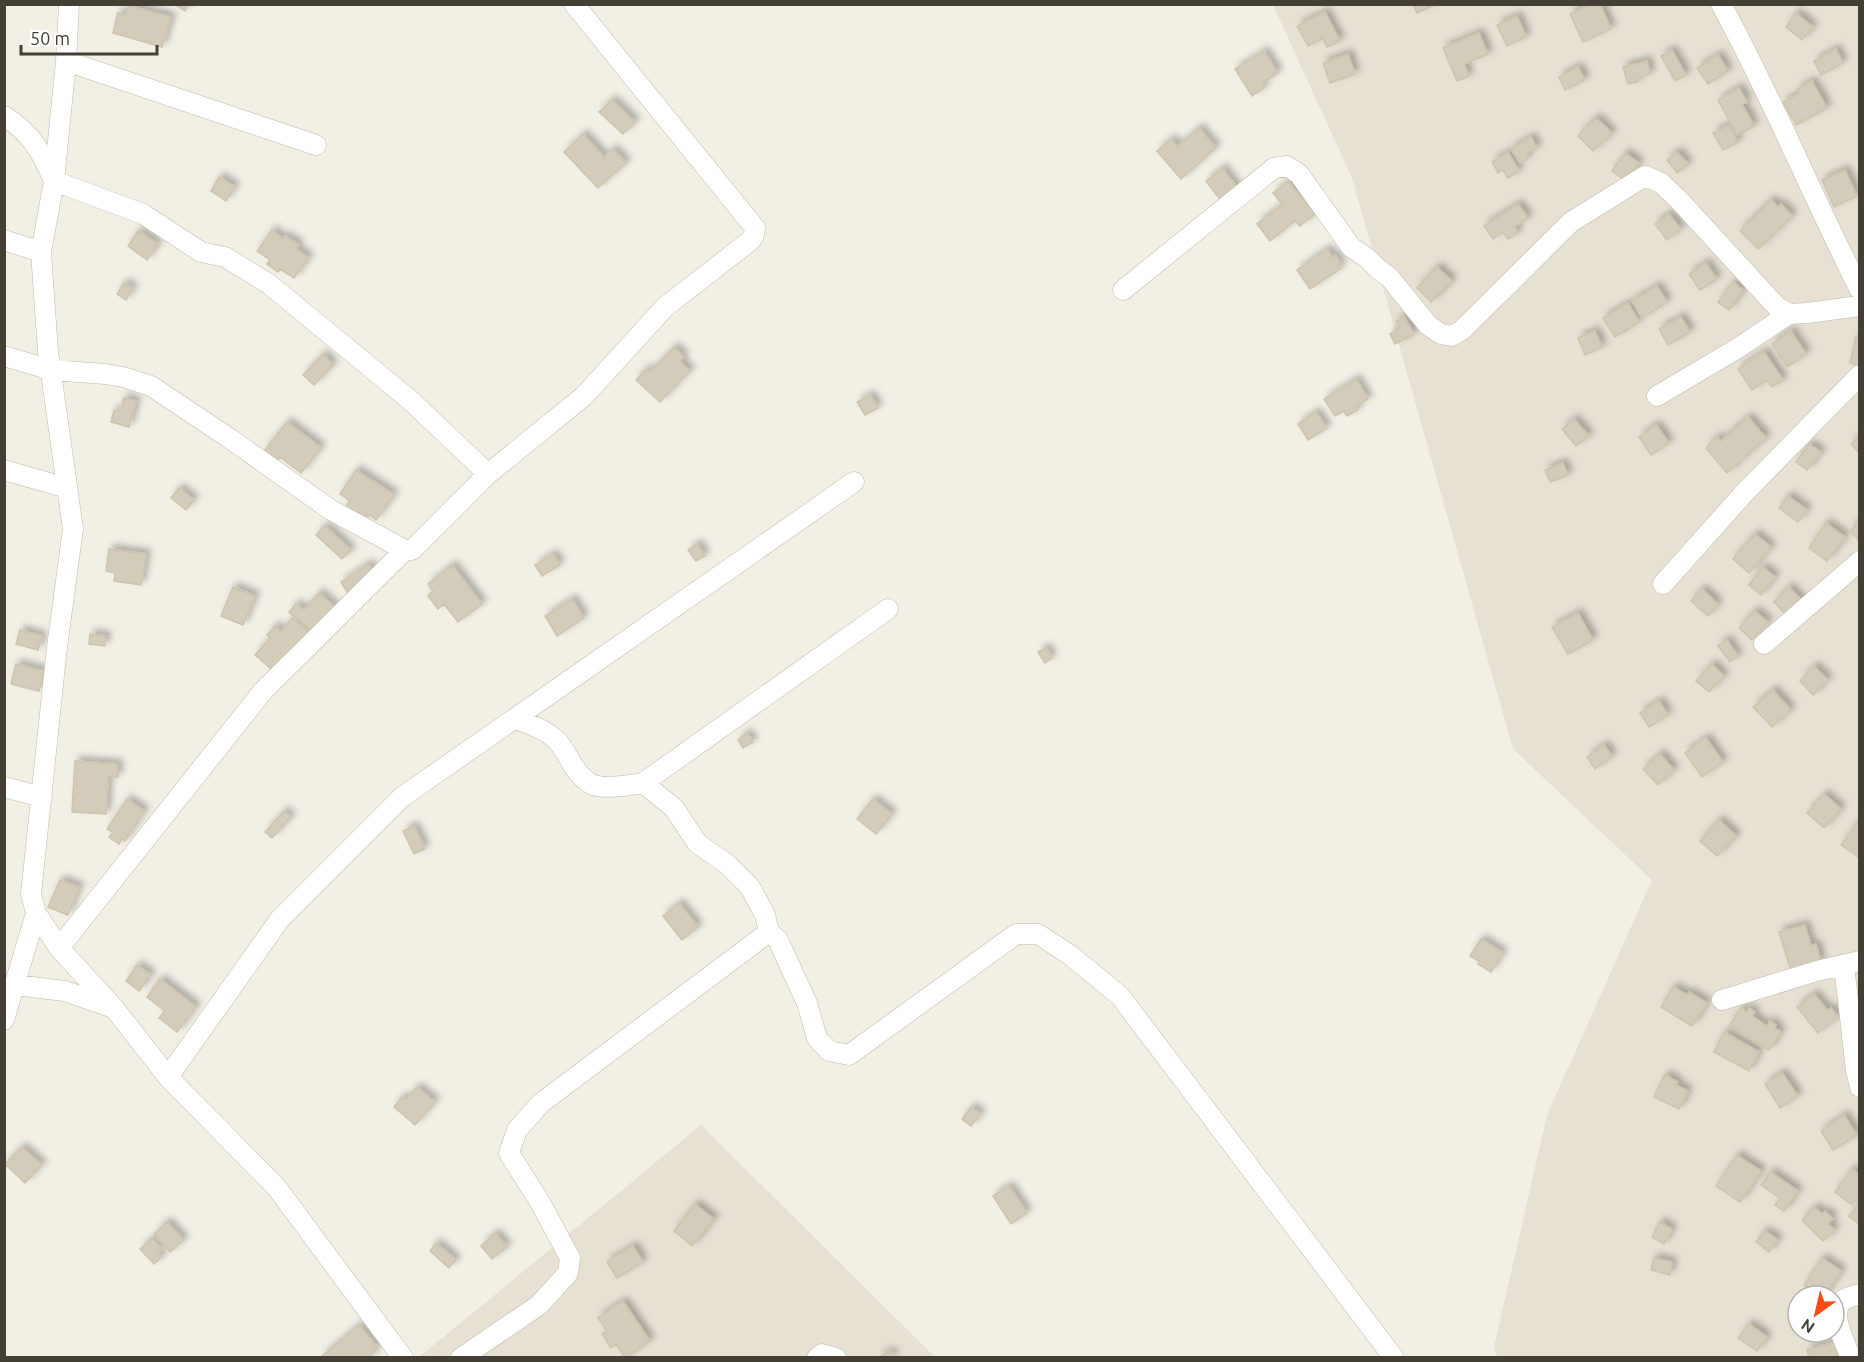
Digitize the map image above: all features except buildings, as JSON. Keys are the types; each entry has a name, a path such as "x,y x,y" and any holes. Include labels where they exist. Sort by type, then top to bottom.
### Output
{"street":[{"path":"69,4 66,61 54,181 41,252 51,370 73,530 57,647 31,894 36,913 59,948 114,1008 168,1077 277,1188 403,1358"},
{"path":"4,356 51,370 105,374 151,386 331,510 405,550 412,550 488,474 584,396 664,308 750,241 754,234 755,228 574,4"},
{"path":"1721,4 1860,290"},
{"path":"66,61 316,145"},
{"path":"4,116 39,148 54,181 143,214 201,252 225,257 270,284 410,400 488,474"},
{"path":"1123,290 1274,168 1287,166 1299,174 1351,247 1390,278 1428,325 1441,334 1452,336 1462,330 1571,222 1645,176 1661,183 1670,191 1777,307 1789,314"},
{"path":"4,240 41,252"},
{"path":"1657,396 1738,348 1789,314 1860,306"},
{"path":"1663,584 1746,491 1860,375"},
{"path":"4,470 67,488"},
{"path":"168,1077 280,919 402,797 854,482"},
{"path":"59,948 263,691 405,550"},
{"path":"1764,644 1860,561"},
{"path":"514,719 532,724 558,742 575,771 592,785 618,786 643,783 888,609"},
{"path":"643,783 674,808 698,843 727,864 750,887 765,915 768,932 778,940 807,1003 817,1038 829,1051 849,1055 1016,934 1038,934 1070,955 1120,996 1394,1358"},
{"path":"4,787 42,797"},
{"path":"4,1020 10,990 36,913"},
{"path":"461,1358 538,1305 568,1273 570,1258 541,1204 509,1153 516,1130 541,1103 768,932"},
{"path":"1722,1000 1852,963 1856,1070 1860,1087"},
{"path":"10,990 65,991 114,1008"},
{"path":"1851,1358 1840,1333 1837,1313 1844,1299 1860,1294"},
{"path":"818,1358 822,1354 836,1358"}],"shaded area":[{"path":"1273,5 1859,5 1859,1357 1497,1357 1494,1347 1547,1115 1652,880 1513,749 1352,178"},
{"path":"701,1125 935,1357 418,1358"}]}
